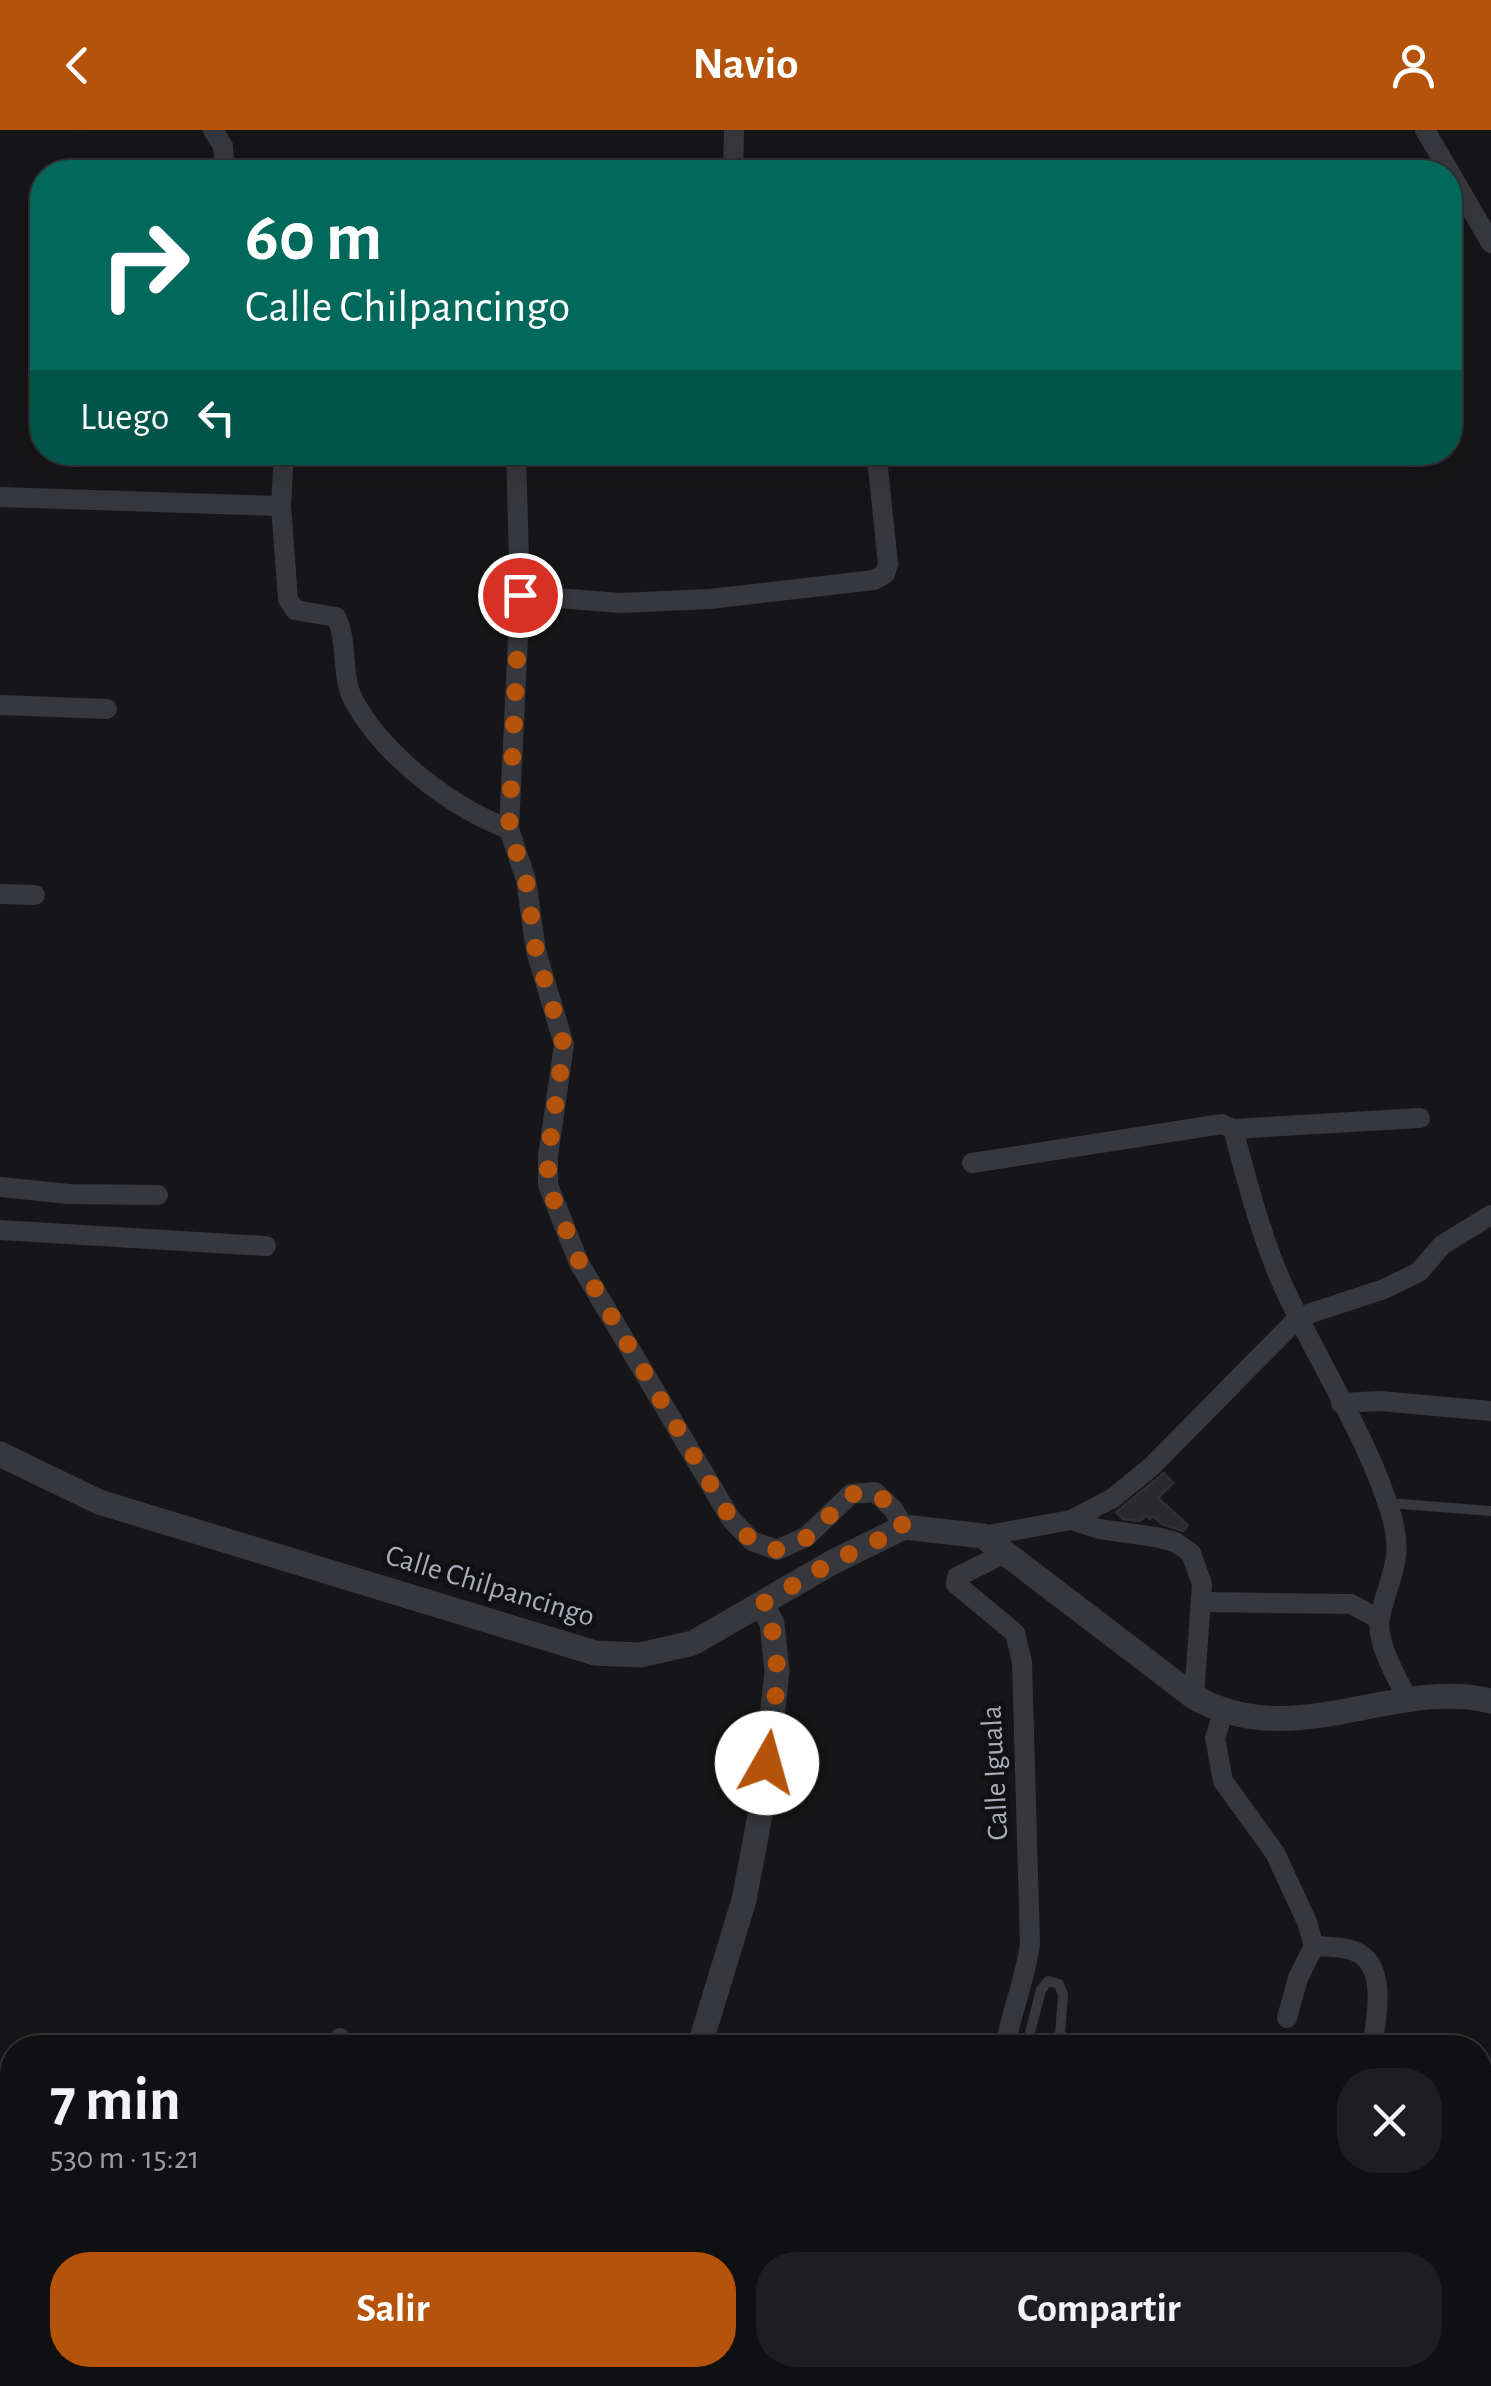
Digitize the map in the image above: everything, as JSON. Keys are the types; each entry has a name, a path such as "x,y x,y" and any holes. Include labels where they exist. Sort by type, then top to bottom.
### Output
{"street":[{"path":"213,130 223,146 224,160"},
{"path":"734,130 734,160"},
{"path":"1425,130 1443,160"},
{"path":"1462,193 1491,243"},
{"path":"283,465 281,506 288,600 296,610 336,617 354,701 392,748 431,787 476,817 509,830"},
{"path":"516,465 520,595 509,830 526,880 536,951 564,1046 548,1156 548,1186 580,1263 731,1519 752,1541 777,1550 806,1538 852,1494 875,1492 893,1508 904,1528 983,1536 1071,1520 1113,1498 1151,1467 1299,1317 1384,1289 1419,1272 1442,1245 1491,1215"},
{"path":"520,595 620,603 730,597 874,580 884,574 888,564 878,468"},
{"path":"0,497 281,506"},
{"path":"0,705 107,709"},
{"path":"0,894 35,895"},
{"path":"972,1163 1222,1124 1234,1129 1420,1118"},
{"path":"1234,1129 1254,1208 1299,1317 1368,1449 1388,1503 1398,1537 1398,1562 1379,1619 1391,1666 1409,1702"},
{"path":"0,1187 69,1194 158,1195"},
{"path":"0,1230 266,1246"},
{"path":"1341,1403 1380,1401 1491,1411"},
{"name":"Calle Chilpancingo","path":"0,1454 99,1502 595,1653 640,1655 693,1643 832,1562 904,1528"},
{"path":"1071,1520 1175,1542 1191,1553 1198,1569 1202,1602 1194,1697"},
{"path":"983,1536 1194,1697 1223,1713 1310,1718 1409,1702 1472,1696 1491,1700"},
{"name":"Calle Iguala","path":"1007,1552 966,1571 957,1577 956,1584 1015,1633 1022,1662 1021,1735 1030,1944 1025,1981 1007,2035"},
{"path":"1202,1602 1351,1604 1379,1619"},
{"path":"703,2035 744,1900 764,1794 777,1671 776,1638 762,1604"},
{"path":"1223,1713 1215,1738 1224,1781 1275,1853 1308,1922 1314,1946 1298,1978 1287,2018"},
{"path":"1314,1946 1352,1950 1364,1956 1378,1988 1373,2035"}],"lane":[{"path":"1388,1503 1491,1511"},
{"path":"1029,2035 1041,1990 1048,1980 1058,1984 1063,1994 1060,2035"}],"building":[{"path":"1164,1473 1173,1483 1158,1498 1188,1525 1183,1531 1162,1524 1153,1516 1150,1519 1146,1515 1140,1521 1123,1519 1116,1512"}],"route":[{"path":"520,595 509,830 526,880 536,951 564,1046 548,1156 548,1186 560,1221 580,1263 731,1519 752,1541 777,1550 806,1538 852,1494 875,1492 893,1508 904,1528 832,1562 762,1604 776,1638 777,1671 767,1763"}]}
